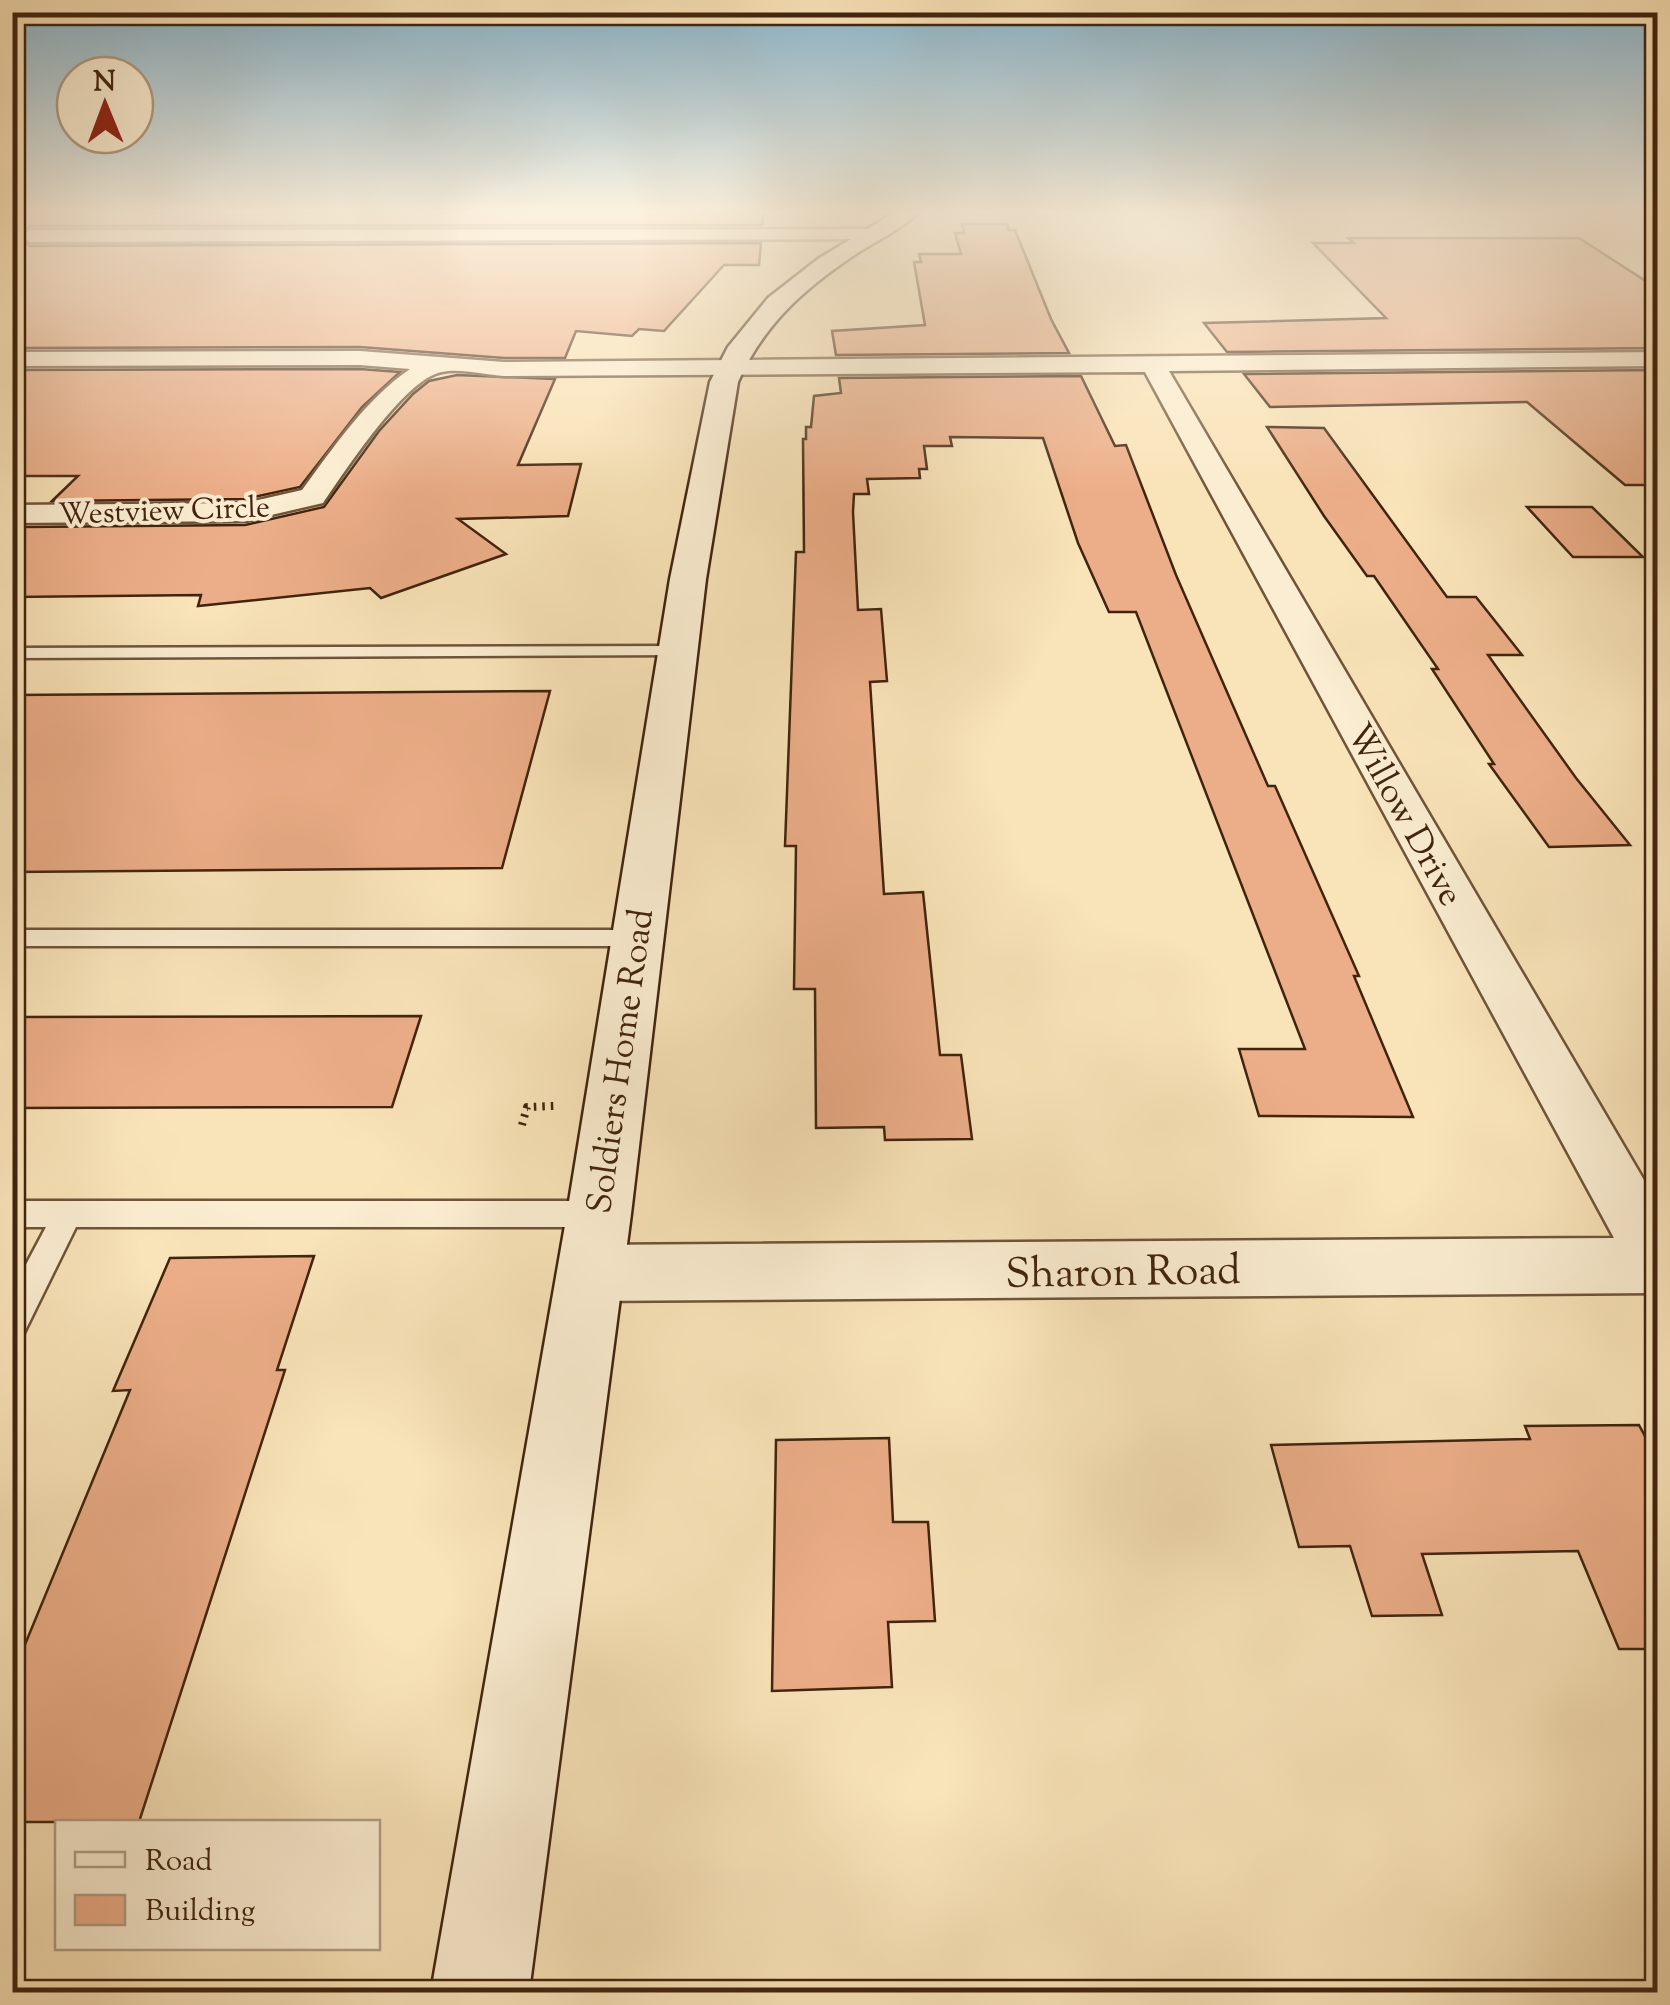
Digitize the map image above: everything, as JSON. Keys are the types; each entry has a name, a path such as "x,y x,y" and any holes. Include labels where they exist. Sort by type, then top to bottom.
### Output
{"street":[{"name":"Soldiers Home Road","path":"480,1992 594,1244 688,579 729,369 772,307"},
{"path":"12,359 360,358 504,369 729,369 1658,358"},
{"name":"Westview Circle","path":"12,514 245,512 312,497 398,388 434,364"},
{"name":"Willow Drive","path":"1154,366 1658,1263"},
{"name":"Sharon Road","path":"594,1244 1658,1263"}],"lane":[{"path":"12,654 678,651"},
{"path":"12,938 636,938"},
{"path":"12,1214 594,1244"},
{"path":"12,1324 68,1214"}],"path":[{"path":"522,1125 527,1107 570,1106"}],"building":[{"path":"12,307 686,307 664,331 639,329 632,336 576,331 565,358 504,358 360,347 12,348"},
{"path":"922,307 1046,307 1069,353 836,355 832,331 925,325"},
{"path":"1375,307 1658,307 1658,348 1227,352 1204,323 1386,318"},
{"path":"12,370 400,372 362,407 300,487 245,499 52,501 78,476 12,476"},
{"path":"1658,370 1658,485 1625,485 1527,402 1270,407 1244,374"},
{"path":"457,375 555,379 518,465 581,464 568,516 458,519 506,554 381,598 370,588 198,606 201,595 12,597 12,538 25,527 245,525 324,507 379,431 413,394 429,381"},
{"path":"1081,376 1115,446 1126,445 1176,575 1268,786 1275,786 1359,976 1354,976 1413,1117 1259,1116 1239,1049 1305,1049 1136,612 1109,612 1078,543 1043,438 950,437 952,446 924,446 927,469 919,469 920,478 867,479 869,494 854,494 853,512 858,610 881,609 887,681 870,682 884,894 923,892 940,1055 961,1055 972,1139 885,1140 884,1127 816,1128 815,989 794,989 796,846 785,846 796,552 804,552 803,439 806,427 811,427 814,396 841,393 839,378"},
{"path":"1267,427 1324,428 1447,597 1476,597 1522,655 1488,655 1576,778 1630,845 1549,847 1489,764 1494,764 1432,669 1438,669 1374,576 1367,576 1324,516"},
{"path":"1527,507 1592,507 1643,557 1573,557"},
{"path":"550,691 502,868 12,872 12,695"},
{"path":"421,1016 392,1107 12,1108 12,1017"},
{"path":"314,1256 277,1370 285,1370 140,1820 12,1822 12,1676 130,1390 113,1391 170,1258"},
{"path":"1639,1425 1647,1440 1658,1440 1658,1649 1619,1649 1578,1551 1422,1554 1442,1615 1372,1616 1350,1546 1299,1547 1271,1445 1530,1439 1525,1426"},
{"path":"889,1438 893,1522 928,1522 935,1621 888,1622 892,1687 772,1691 776,1440"}]}
